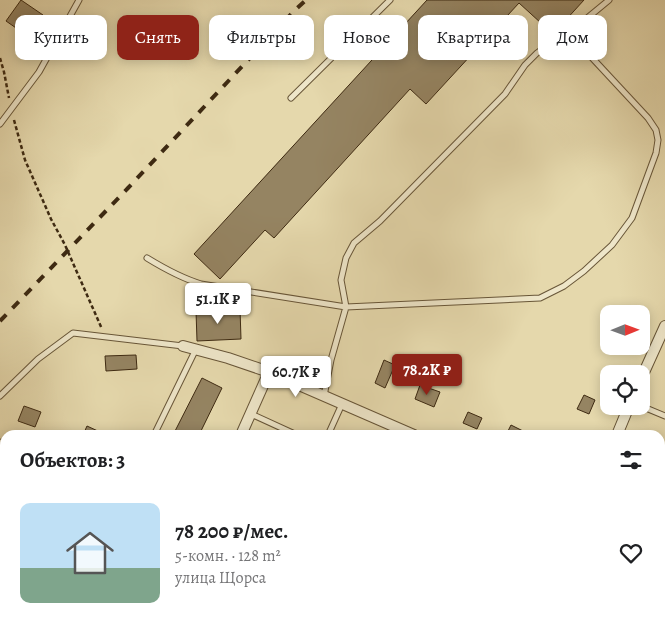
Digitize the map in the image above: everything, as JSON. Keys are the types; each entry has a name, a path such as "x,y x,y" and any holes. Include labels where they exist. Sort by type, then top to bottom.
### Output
{"street":[{"path":"648,365 665,326"},
{"path":"183,346 228,358 269,372 402,430"},
{"path":"244,430 269,372"},
{"path":"618,430 625,415"}],"lane":[{"path":"0,124 39,72 79,0"},
{"path":"291,98 390,0"},
{"path":"592,15 610,0"},
{"path":"324,396 331,360 346,307 341,280 346,258 354,243 380,221 505,94 525,65 538,52"},
{"path":"147,258 168,271 202,284 346,307 540,298 564,286 584,271 612,245 632,218 656,153 658,140 656,130 648,118 593,60"},
{"path":"0,396 38,359 73,333 183,346"},
{"path":"156,430 196,349"},
{"path":"330,430 342,404"},
{"path":"650,410 665,416"},
{"path":"251,414 286,430"}],"path":[{"path":"0,58 25,160 105,336"}],"building":[{"path":"21,0 43,15 15,15 15,27 6,21"},
{"path":"427,0 584,0 570,15 538,15 538,20 519,3 508,15 418,15 418,60 467,60 426,104 410,89 274,238 265,230 220,279 194,254 372,60 408,60 408,21"},
{"path":"240,309 241,339 197,341 196,311"},
{"path":"136,355 137,369 106,371 105,356"},
{"path":"384,360 395,365 385,388 375,383"},
{"path":"202,378 222,388 201,430 176,430"},
{"path":"420,385 440,392 434,407 415,399"},
{"path":"584,395 595,400 589,414 577,409"},
{"path":"24,406 41,412 35,427 18,421"},
{"path":"468,412 482,418 477,429 463,423"},
{"path":"511,425 521,430 508,430"},
{"path":"87,426 96,430 85,430"}],"railway":[{"path":"0,321 306,0"}]}
